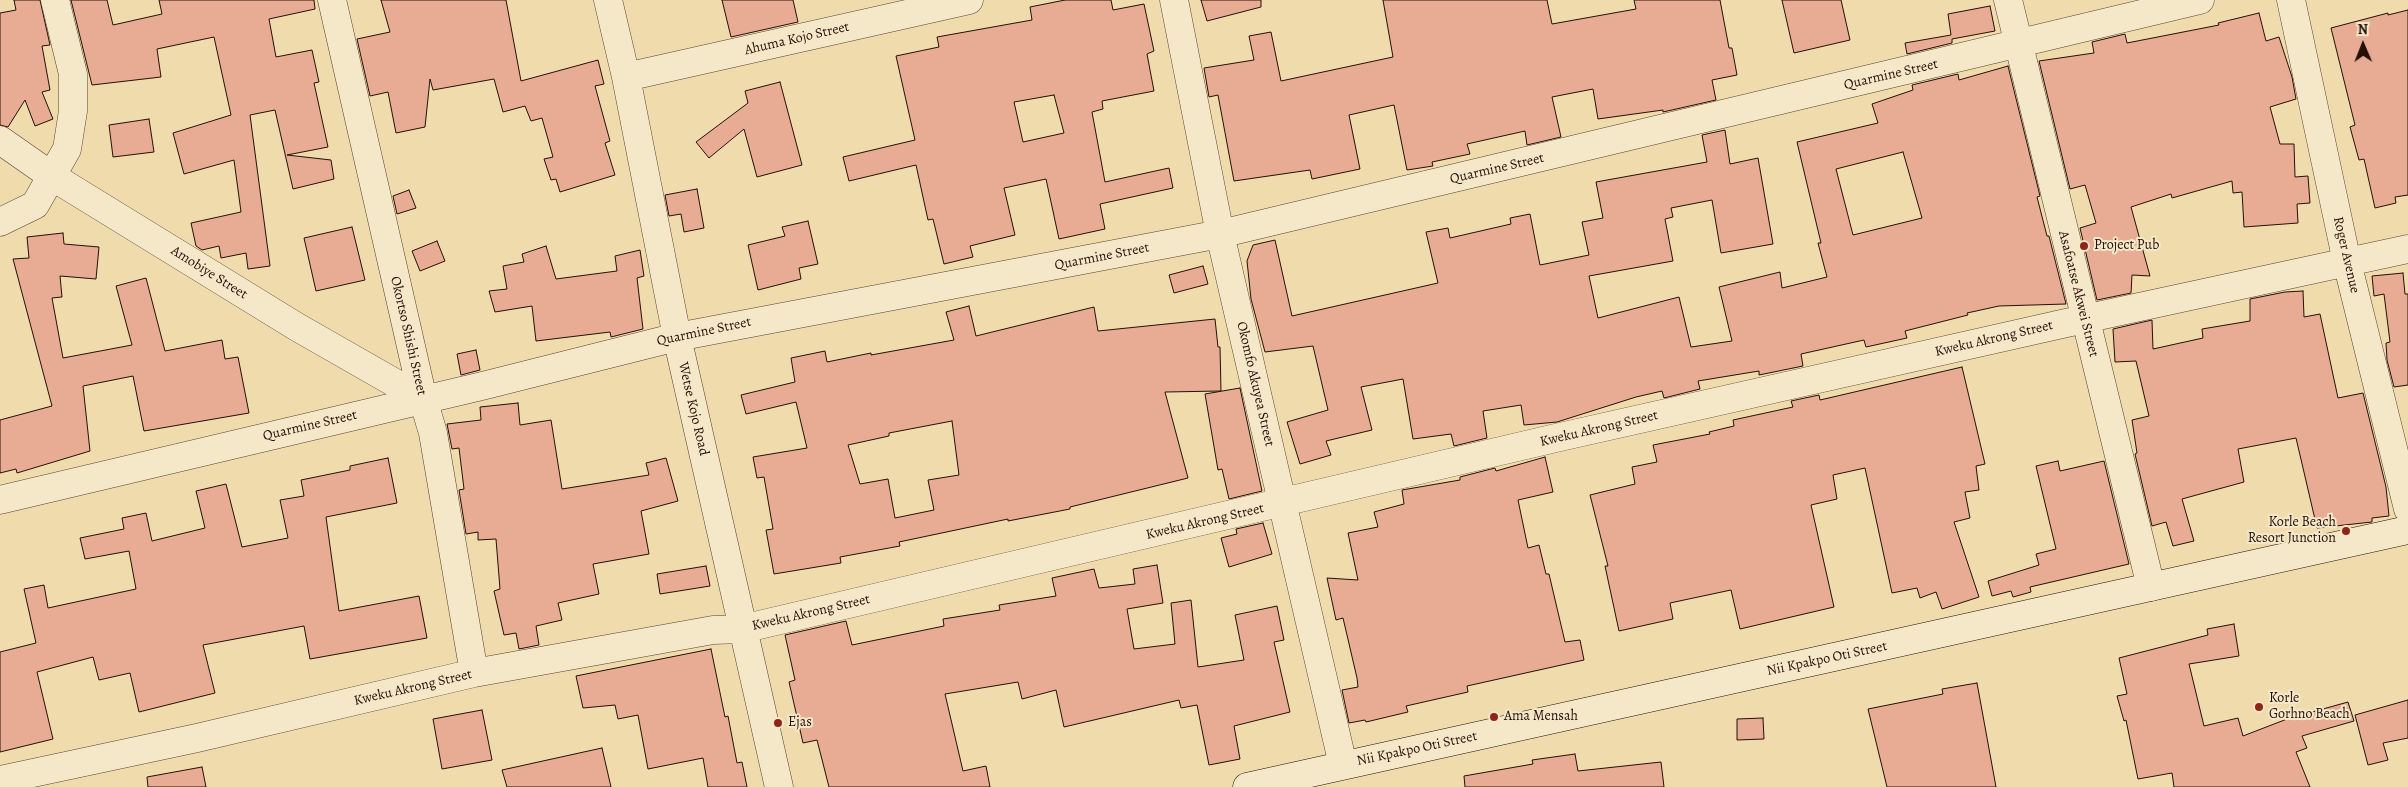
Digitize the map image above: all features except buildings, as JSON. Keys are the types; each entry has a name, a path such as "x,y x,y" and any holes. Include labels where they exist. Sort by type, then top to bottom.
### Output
{"street":[{"path":"0,222 35,205 67,149 72,111 73,74 56,0"},
{"name":"Okortso Shishi Street","path":"332,0 423,399 433,433 474,673"},
{"name":"Wetse Kojo Road","path":"608,0 626,77 677,337 779,787"},
{"name":"Ahuma Kojo Street","path":"626,77 969,0"},
{"name":"Okomfo Akuyea Street","path":"1174,0 1220,234 1344,765"},
{"name":"Asafoatse Akwei Street","path":"2008,0 2084,319 2151,587"},
{"name":"Quarmine Street","path":"0,500 677,337 1220,234 2018,45 2200,0"},
{"name":"Roger Avenue","path":"2291,0 2347,262 2408,509"},
{"name":"Amobiye Street","path":"0,140 53,176 296,327 423,399"},
{"name":"Kweku Akrong Street","path":"0,780 197,738 474,673 713,630 742,629 1560,438 2084,319 2408,249"},
{"name":"Nii Kpakpo Oti Street","path":"1247,787 2408,530"}],"place":[{"name":"Project Pub","path":"2084,246"},
{"name":"Korle Beach Resort Junction","path":"2346,531"},
{"name":"Korle Gorhno Beach","path":"2259,707"},
{"name":"Ama Mensah","path":"1494,717"},
{"name":"Ejas","path":"778,723"}]}
